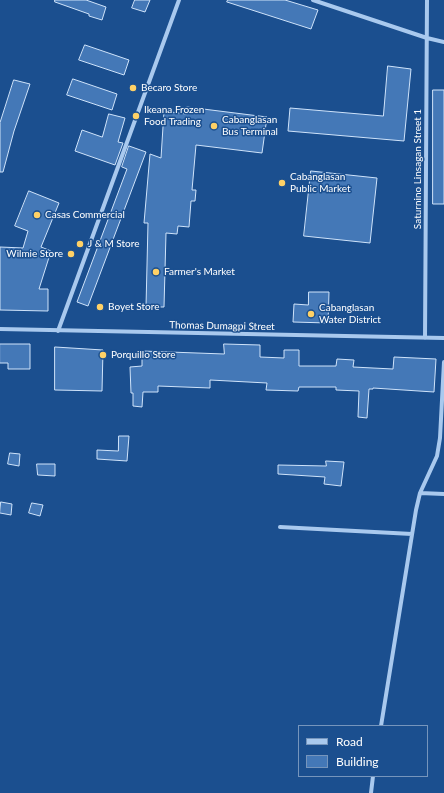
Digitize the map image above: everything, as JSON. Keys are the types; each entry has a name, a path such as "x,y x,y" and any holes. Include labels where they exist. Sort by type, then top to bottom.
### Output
{"street":[{"path":"58,331 179,0"},
{"path":"313,0 427,38 444,42"},
{"name":"Saturnino Linsagan Street 1","path":"425,338 427,0"},
{"name":"Thomas Dumagpi Street","path":"0,329 444,338"},
{"path":"381,725 420,493 437,456 440,438 444,362"},
{"path":"420,493 444,494"},
{"path":"280,527 412,534"},
{"path":"371,793 374,777"}],"building":[{"path":"55,0 86,0 106,7 102,20 55,2"},
{"path":"135,0 150,0 145,12 132,8"},
{"path":"228,0 285,0 318,10 311,29 227,2"},
{"path":"85,45 129,60 124,75 79,60"},
{"path":"388,66 411,69 404,141 288,131 290,108 383,116"},
{"path":"73,79 117,94 112,110 67,95"},
{"path":"14,80 30,84 14,131 3,172 0,172 0,123"},
{"path":"433,90 444,90 444,204 433,204"},
{"path":"187,107 267,117 262,153 196,145 192,190 196,190 195,201 191,201 189,227 178,226 177,234 166,233 164,307 146,307 148,223 144,223 150,154 161,158 164,111 186,114"},
{"path":"109,114 125,118 118,142 123,143 115,165 75,151 82,130 102,137"},
{"path":"129,146 146,152 88,306 77,302 127,169 122,167"},
{"path":"311,171 377,178 370,243 304,236"},
{"path":"29,191 59,203 41,247 51,251 39,289 48,289 48,311 0,310 0,247 23,248 28,231 15,226"},
{"name":"Cabanglasan Water District","path":"309,292 329,292 328,323 293,322 294,304 308,305"},
{"path":"0,344 30,344 30,369 8,369 8,363 0,363"},
{"path":"224,344 260,345 260,357 284,358 284,350 299,350 299,366 336,366 337,359 354,360 353,367 393,369 394,357 436,359 434,392 369,389 367,418 358,417 359,391 336,390 336,387 299,387 298,391 266,390 267,383 210,380 210,388 158,386 158,392 143,392 142,407 133,406 130,367 142,366 142,351 224,354"},
{"path":"55,347 103,350 102,391 55,390"},
{"path":"119,436 129,436 127,461 97,459 97,450 118,451"},
{"path":"10,453 20,454 19,466 8,464"},
{"path":"326,461 344,462 341,486 324,484 325,477 278,474 278,465 326,466"},
{"path":"37,464 55,464 55,476 38,475"},
{"path":"1,502 12,504 11,515 0,513"},
{"path":"32,503 43,505 40,516 29,513"}],"place":[{"name":"Becaro Store","path":"133,88"},
{"name":"Ikeana Frozen Food Trading","path":"136,116"},
{"name":"Cabanglasan Bus Terminal","path":"214,126"},
{"name":"Cabanglasan Public Market","path":"282,183"},
{"name":"Casas Commercial","path":"37,215"},
{"name":"J & M Store","path":"80,244"},
{"name":"Wilmie Store","path":"71,254"},
{"name":"Farmer's Market","path":"156,272"},
{"name":"Boyet Store","path":"100,307"},
{"name":"Cabanglasan Water District","path":"311,314"},
{"name":"Porquillo Store","path":"103,355"}]}
